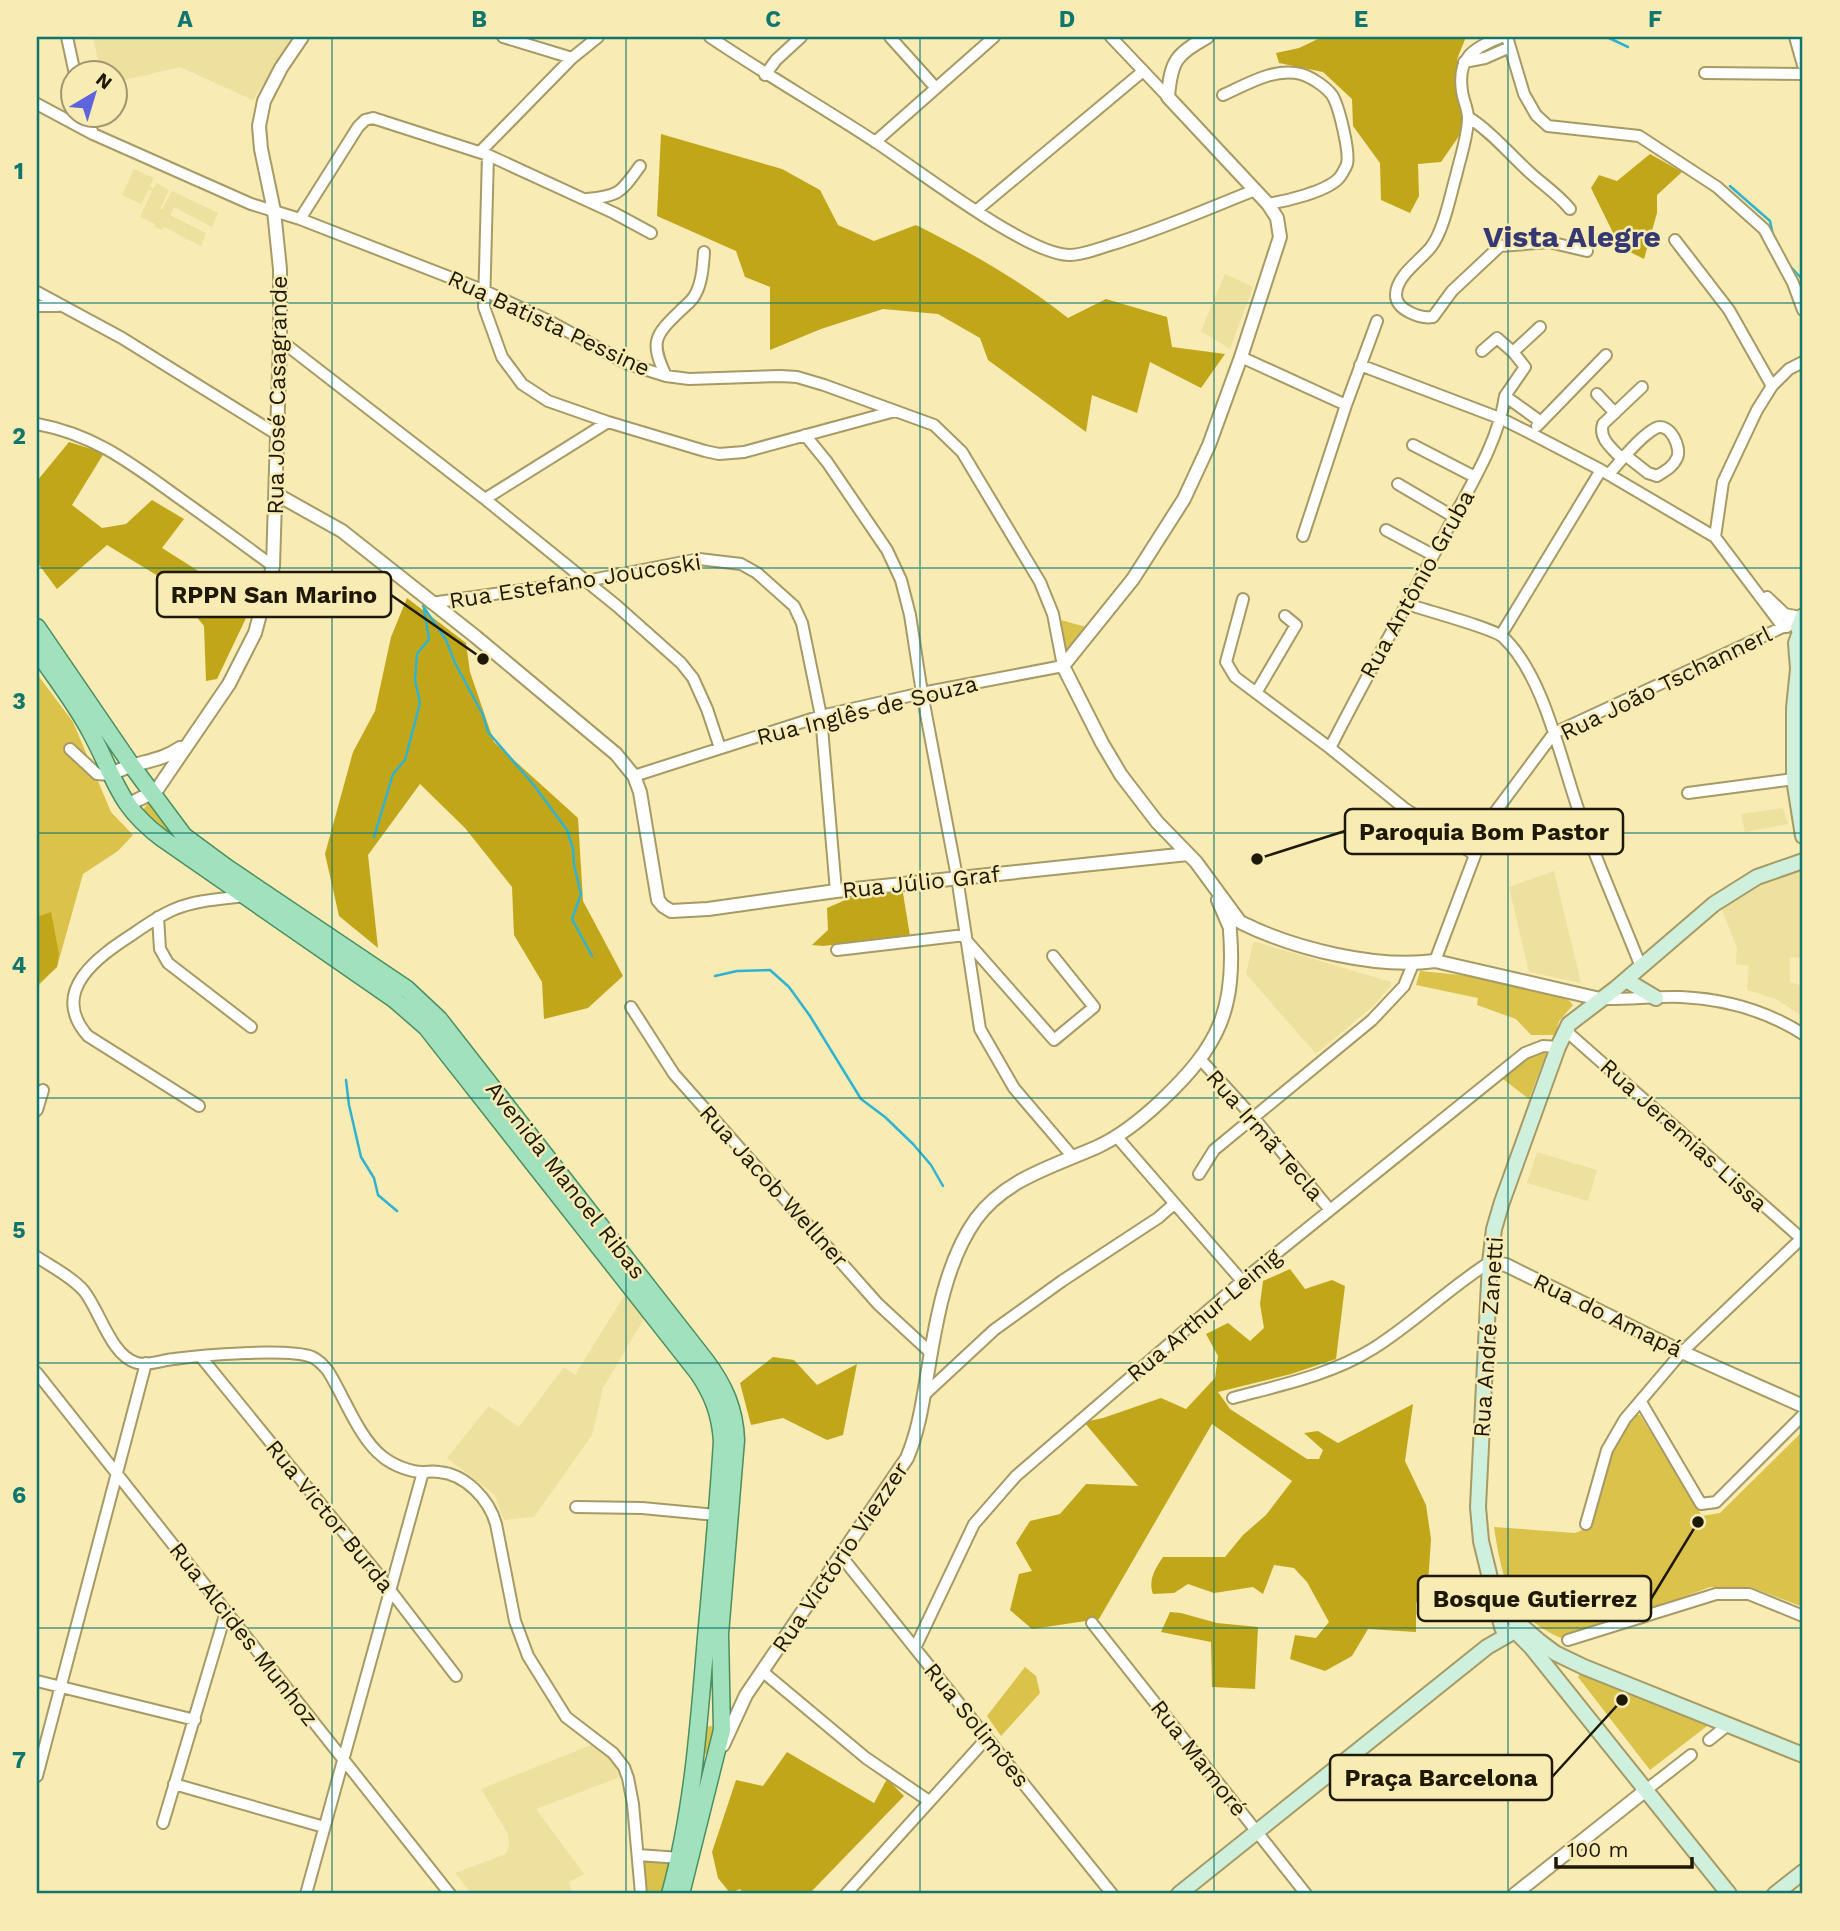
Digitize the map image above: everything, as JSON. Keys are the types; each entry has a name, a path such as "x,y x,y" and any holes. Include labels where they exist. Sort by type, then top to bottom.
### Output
{"main road":[{"path":"1800,624 1796,643 1800,664 1794,708 1794,779 1803,836"},
{"name":"Avenida Manoel Ribas","path":"37,627 132,766 184,836 407,989 439,1019 475,1062 625,1268 698,1373 716,1404 722,1441 696,1756 680,1858 670,1894"},
{"name":"Avenida Manoel Ribas","path":"37,651 90,731 127,805 152,831 395,1000 426,1027 602,1238"},
{"path":"1600,999 1722,898 1757,877 1803,861"},
{"path":"198,863 218,872 226,867"},
{"path":"245,896 251,893 271,898"},
{"path":"1626,980 1656,998"},
{"name":"Rua André Zanetti","path":"1509,1626 1490,1576 1481,1541 1478,1507 1494,1229 1565,1030 1573,1019 1600,999"},
{"path":"450,1054 469,1064 475,1062"},
{"name":"Avenida Manoel Ribas","path":"625,1268 715,1373 727,1394 734,1417 735,1455 720,1633 722,1730 681,1894"},
{"path":"1179,1894 1487,1647 1509,1626"},
{"path":"1509,1626 1570,1661 1803,1755"},
{"path":"1509,1626 1532,1648 1729,1894"},
{"path":"699,1724 723,1709"},
{"path":"696,1756 716,1761"},
{"path":"1775,1894 1803,1872"}],"street":[{"path":"67,37 72,60"},
{"name":"Rua José Casagrande","path":"152,794 220,697 248,648 261,616 273,566 281,341 280,269 274,211 259,126 264,101 281,68 302,37"},
{"path":"503,37 572,58"},
{"path":"598,37 572,58 484,154 484,307 502,357 522,384 548,401 608,422 719,454 744,452 895,411"},
{"path":"710,37 977,210 1052,252 1081,254 1134,238 1255,190"},
{"path":"765,75 776,60 801,37"},
{"path":"890,37 935,87"},
{"path":"875,142 995,37"},
{"path":"1111,37 1268,204 1277,218 1280,237 1241,358 1209,445 1184,499 1133,579 1063,666 1097,735 1121,775 1151,815 1210,880 1237,928 1335,953 1413,964 1435,961 1600,999 1707,999 1760,1011 1803,1034"},
{"path":"1168,97 1169,78 1175,60 1182,51 1207,37"},
{"path":"1501,37 1481,45 1464,62 1460,73 1468,117 1448,205 1433,245 1403,278 1396,293 1398,302 1408,312 1424,318 1433,317 1452,291 1500,246 1549,242 1587,251"},
{"path":"1795,37 1803,65"},
{"path":"1464,62 1485,58 1508,42 1524,94 1536,115 1548,126 1639,136 1717,187 1764,229 1793,283 1803,310"},
{"path":"977,210 1142,72"},
{"path":"1223,95 1265,76 1280,73 1300,74 1321,84 1332,96 1346,146 1347,164 1339,178 1324,188 1268,204"},
{"path":"1705,73 1803,74"},
{"name":"Rua Batista Pessine","path":"37,104 93,134 251,204 300,219 485,291 547,320 628,364 666,376 689,379 797,377 934,425 962,452 1012,531 1040,582 1053,614 1063,666"},
{"path":"1468,117 1486,128 1570,209"},
{"path":"300,219 358,127 365,120 373,118 484,154 584,199 650,233"},
{"path":"92,130 93,134"},
{"path":"584,199 611,197 630,180 640,166"},
{"path":"1675,240 1729,310 1772,386"},
{"path":"666,376 657,357 655,341 663,326 695,296 704,266 704,252"},
{"path":"37,292 122,338 278,435"},
{"path":"37,306 59,306"},
{"path":"1303,536 1377,321"},
{"path":"1513,352 1540,327"},
{"path":"1482,351 1497,338 1513,352 1525,367 1506,396 1541,422"},
{"path":"281,341 485,499 681,663 693,678 720,748"},
{"path":"1530,433 1606,355"},
{"path":"1241,358 1346,405"},
{"path":"1715,537 1723,482 1757,410 1772,386 1789,369 1803,362"},
{"path":"1360,365 1502,419 1605,472 1715,537 1783,627"},
{"path":"1501,635 1605,472 1624,457 1655,429 1662,427 1670,431 1679,449 1679,457 1670,469 1657,476 1624,457 1602,436 1603,424 1642,387"},
{"path":"1597,394 1615,412"},
{"name":"Rua Antônio Gruba","path":"1330,748 1475,477 1502,419 1506,396"},
{"path":"485,499 608,422"},
{"path":"37,424 92,440 113,452 273,566"},
{"path":"805,435 827,462 887,550 901,580 910,615 957,877 980,1029 1014,1087 1072,1156"},
{"path":"1413,445 1475,477"},
{"path":"1398,484 1454,517"},
{"path":"276,494 342,531 476,637 616,754 634,776"},
{"path":"1386,530 1433,555"},
{"name":"Rua Estefano Joucoski","path":"431,603 586,581 699,559 721,560 741,564 749,569 794,606 802,623 821,716 836,891"},
{"path":"1742,573 1800,624"},
{"path":"1243,599 1226,663 1235,677 1404,808 1475,855"},
{"path":"1407,604 1501,635 1530,674 1554,733 1582,821 1641,967"},
{"path":"1256,693 1296,625 1285,616"},
{"name":"Rua João Tschannerl","path":"1435,961 1493,815 1554,733 1783,627 1800,624"},
{"name":"Rua Inglês de Souza","path":"634,776 821,716 1063,666"},
{"name":"Rua José Casagrande","path":"110,775 122,768 159,760 186,744"},
{"path":"70,749 97,774 110,775"},
{"name":"Rua Júlio Graf","path":"634,776 640,792 658,900 671,911 708,909 957,877 1188,854"},
{"path":"1688,793 1794,779"},
{"path":"127,805 152,794"},
{"path":"199,1106 97,1042 82,1029 77,1018 75,998 81,978 89,966 102,954 158,917 178,907 245,896"},
{"path":"158,917 160,949 168,963 251,1027"},
{"name":"Rua Victório Viezzer","path":"716,1761 746,1695 907,1458 916,1434 931,1353 953,1267 974,1222 1004,1191 1032,1174 1116,1136 1160,1102 1200,1060 1214,1037 1226,1008 1237,928"},
{"path":"837,950 965,938"},
{"path":"965,938 1054,1040 1094,1007 1053,956"},
{"path":"1199,1174 1214,1150 1372,1020 1404,986 1413,964"},
{"name":"Rua Jacob Wellner","path":"631,1007 674,1074 878,1304 931,1353"},
{"name":"Rua Jeremias Lissa","path":"1565,1030 1803,1239"},
{"name":"Rua Arthur Leinig","path":"915,1648 974,1524 1016,1476 1242,1281 1525,1053 1543,1046 1558,1046"},
{"name":"Rua Irmã Tecla","path":"1200,1060 1253,1117 1330,1210"},
{"path":"37,1110 43,1090"},
{"path":"1116,1136 1242,1281"},
{"path":"924,1395 994,1330 1062,1281 1158,1218 1174,1204"},
{"path":"1586,1524 1607,1450 1625,1419 1682,1352 1803,1239"},
{"path":"37,1257 71,1279 84,1292 123,1355 135,1362 286,1353 303,1354 317,1359 328,1371 376,1452 388,1461 407,1469 438,1471 460,1479 487,1503 496,1524 515,1621 533,1666 566,1717 613,1753 624,1768 631,1791 641,1894"},
{"path":"1233,1398 1319,1375 1372,1350 1411,1323 1462,1279 1490,1262"},
{"name":"Rua do Amapá","path":"1490,1262 1506,1265 1682,1352 1803,1406"},
{"name":"Rua Victor Burda","path":"201,1357 456,1676"},
{"path":"37,1776 146,1363"},
{"name":"Rua Alcides Munhoz","path":"37,1373 450,1894"},
{"path":"1641,1402 1701,1504 1716,1502 1803,1415"},
{"path":"306,1894 422,1472"},
{"path":"576,1507 642,1508 716,1515"},
{"name":"Rua Solimões","path":"841,1556 1112,1894"},
{"path":"1568,1640 1716,1594 1749,1594 1803,1616"},
{"path":"163,1823 226,1612"},
{"name":"Rua Mamoré","path":"1092,1623 1306,1894"},
{"path":"762,1671 866,1758 929,1801"},
{"path":"37,1681 195,1720"},
{"name":"Rua Victório Viezzer","path":"723,1709 746,1695"},
{"path":"1709,1740 1728,1725"},
{"path":"845,1894 987,1738"},
{"path":"1515,1894 1691,1755"},
{"path":"174,1784 324,1827"},
{"path":"638,1855 680,1858"}],"shaded area":[{"path":"93,37 294,37 253,100 180,67 130,79 130,60 98,60"},
{"path":"1322,37 1466,37 1457,59 1462,124 1459,136 1441,162 1418,164 1419,196 1410,213 1381,200 1380,163 1353,126 1352,99 1323,72 1279,63 1276,53 1299,48"},
{"path":"661,134 782,169 820,190 838,225 874,241 916,225 995,268 1068,318 1106,299 1167,317 1172,347 1225,354 1201,388 1150,362 1137,413 1092,395 1086,432 988,360 980,338 938,314 883,309 821,329 770,350 770,287 745,277 736,251 657,216"},
{"path":"1650,154 1682,172 1657,195 1657,213 1644,259 1620,247 1591,188 1599,175 1617,181"},
{"path":"134,169 154,178 150,186 153,189 157,183 169,190 160,209 172,191 218,213 212,227 174,207 170,215 206,233 201,246 164,227 162,230 154,227 155,224 140,217 152,191 149,189 141,204 122,195"},
{"path":"1225,274 1253,287 1230,349 1201,331"},
{"path":"69,442 104,453 72,505 102,528 126,524 152,500 184,519 162,548 235,594 249,571 265,578 217,679 206,681 204,626 168,582 107,545 57,589 37,562 37,481"},
{"path":"407,598 466,643 470,672 494,742 578,818 583,901 623,976 588,1008 544,1019 542,982 514,935 512,887 465,828 420,784 368,855 378,948 339,916 325,854 353,752 375,711 391,637"},
{"path":"1061,620 1086,627 1067,653"},
{"path":"37,674 73,722 111,812 133,835 118,851 83,874 57,967 37,987"},
{"path":"148,803 174,833 178,844 142,811"},
{"path":"1783,808 1788,824 1745,832 1741,814"},
{"path":"1802,868 1803,958 1790,957 1790,982 1803,986 1803,1017 1776,999 1747,990 1749,966 1736,964 1737,948 1721,907 1749,888"},
{"path":"1554,871 1581,983 1529,972 1509,887"},
{"path":"902,887 910,936 812,945 828,930 827,908 866,891"},
{"path":"51,912 59,954 57,967 37,985 37,917"},
{"path":"1253,943 1391,982 1391,986 1372,1007 1316,1054 1246,974"},
{"path":"1420,971 1471,976 1567,998 1573,1005 1559,1021 1555,1035 1531,1035 1516,1019 1477,1005 1478,998 1416,985"},
{"path":"1544,1050 1546,1054 1529,1099 1503,1079 1538,1051"},
{"path":"1537,1152 1597,1170 1588,1201 1527,1183"},
{"path":"1290,1269 1305,1289 1332,1280 1345,1286 1336,1359 1291,1374 1218,1392 1230,1409 1307,1459 1319,1459 1323,1450 1304,1433 1318,1431 1338,1443 1413,1404 1405,1461 1426,1505 1431,1539 1428,1584 1416,1603 1416,1632 1368,1629 1352,1656 1325,1671 1290,1659 1295,1635 1316,1638 1329,1622 1307,1582 1294,1568 1274,1565 1263,1594 1253,1587 1214,1593 1188,1584 1174,1593 1153,1594 1152,1579 1163,1557 1225,1557 1243,1535 1266,1515 1292,1481 1212,1424 1099,1619 1032,1629 1010,1610 1019,1574 1032,1571 1016,1543 1030,1521 1060,1514 1086,1484 1138,1486 1084,1422 1161,1398 1186,1409 1215,1378 1218,1356 1206,1334 1228,1323 1250,1341 1264,1328 1260,1304 1263,1281"},
{"path":"627,1291 645,1317 603,1388 592,1435 534,1517 504,1520 495,1495 447,1458 489,1406 519,1427 564,1367 575,1375"},
{"path":"773,1357 794,1360 817,1385 857,1364 843,1435 827,1440 783,1418 751,1425 740,1383"},
{"path":"1634,1414 1640,1415 1702,1516 1720,1513 1803,1431 1803,1607 1750,1587 1710,1587 1630,1617 1561,1638 1530,1619 1519,1607 1505,1579 1494,1527 1575,1533 1590,1527 1612,1451"},
{"path":"1170,1612 1217,1623 1258,1627 1255,1689 1212,1687 1211,1642 1161,1632"},
{"path":"1025,1667 1036,1676 1040,1693 1001,1736 987,1716"},
{"path":"1581,1673 1708,1722 1707,1726 1650,1770 1578,1677"},
{"path":"706,1727 715,1728 710,1756 703,1753"},
{"path":"594,1744 617,1763 620,1777 536,1809 584,1874 569,1882 572,1894 472,1894 455,1873 506,1854 509,1846 508,1834 481,1789"},
{"path":"787,1752 874,1803 887,1779 904,1796 809,1894 744,1894 740,1889 730,1893 718,1878 712,1852 736,1780 763,1786"},
{"path":"644,1861 671,1864 662,1894 647,1894"}],"waterway":[{"path":"1607,37 1628,47"},
{"path":"1730,186 1770,221 1773,235"},
{"path":"1789,265 1803,280"},
{"path":"423,606 446,640 455,663 483,715 488,732 533,784 567,830 581,894 572,919 592,956"},
{"path":"374,837 393,774 405,760 420,703 415,680 417,654 429,639 424,609"},
{"path":"715,976 737,971 770,970 789,987 861,1099 913,1144 931,1165 943,1186"},
{"path":"346,1080 361,1157 374,1178 378,1195 397,1211"}],"place":[{"name":"RPPN San Marino","path":"483,659"},
{"name":"Paroquia Bom Pastor","path":"1257,859"},
{"name":"Bosque Gutierrez","path":"1698,1522"},
{"name":"Praça Barcelona","path":"1622,1700"}],"district":[{"name":"Vista Alegre","path":"1572,237"}]}
